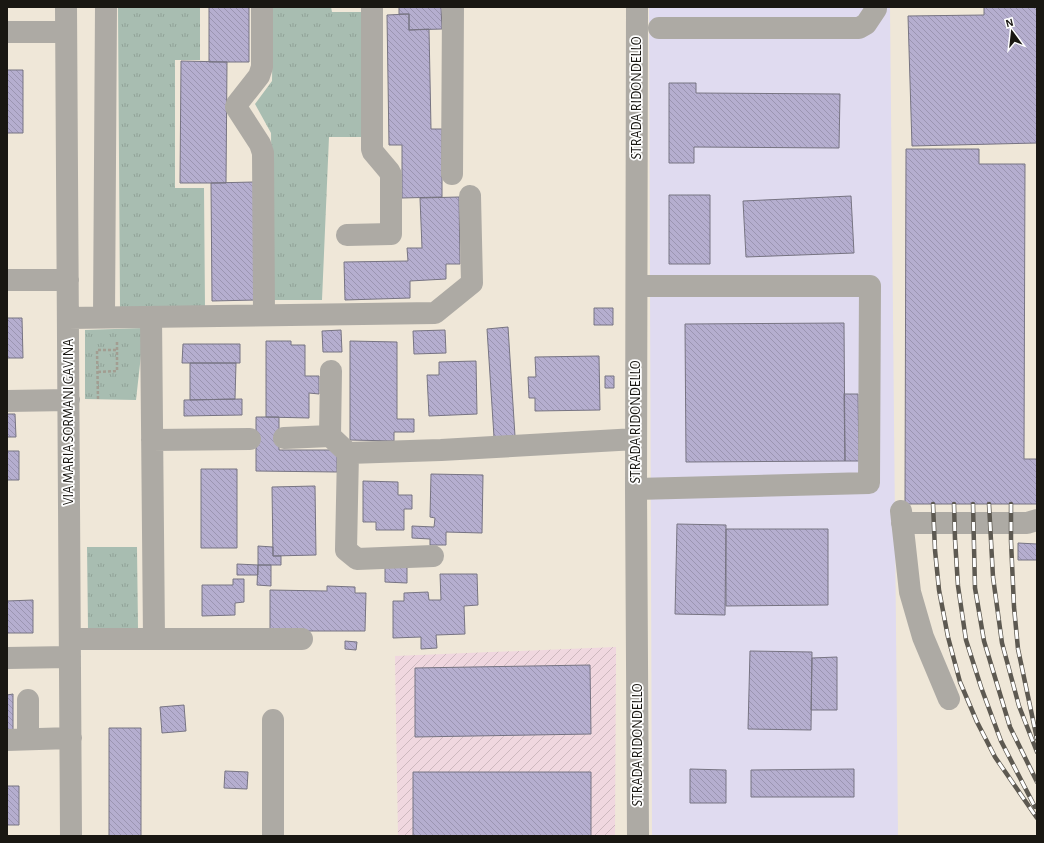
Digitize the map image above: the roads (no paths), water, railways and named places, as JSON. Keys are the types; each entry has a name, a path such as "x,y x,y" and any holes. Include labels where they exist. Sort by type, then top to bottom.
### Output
{"street":[{"name":"VIA MARIA SORMANI GAVINA","path":"66,7 71,836"},
{"path":"106,7 111,317"},
{"path":"262,7 262,67 259,76 236,107 260,144 262,153 264,315"},
{"path":"347,235 392,234 391,175 372,149 372,7"},
{"path":"452,174 453,7"},
{"name":"STRADA RIDONDELLO","path":"637,7 636,489 638,836"},
{"path":"659,28 859,28 866,24 876,7"},
{"path":"7,32 66,32"},
{"path":"68,318 436,313 472,283 470,196"},
{"path":"7,280 68,280"},
{"path":"636,286 870,286 869,483 636,489"},
{"path":"151,317 154,639"},
{"path":"331,371 330,436 348,454 346,550 357,559 433,556"},
{"path":"7,401 69,400"},
{"path":"284,438 330,436"},
{"path":"152,440 250,439"},
{"path":"348,454 636,439"},
{"path":"949,699 923,637 910,592 902,517 1027,523 1037,520"},
{"path":"7,658 70,648 154,639 302,639"},
{"path":"28,700 17,740 71,738"},
{"path":"273,720 273,836"}],"railway":[{"path":"933,504 935,550 939,590 948,637 960,682 977,722 995,757 1037,818"},
{"path":"954,504 958,586 966,640 981,687 1001,741 1035,807"},
{"path":"973,504 975,588 984,641 1010,727 1037,782"},
{"path":"989,504 993,577 1002,643 1019,706 1037,752"},
{"path":"1011,504 1014,607 1018,649 1037,739"}]}
